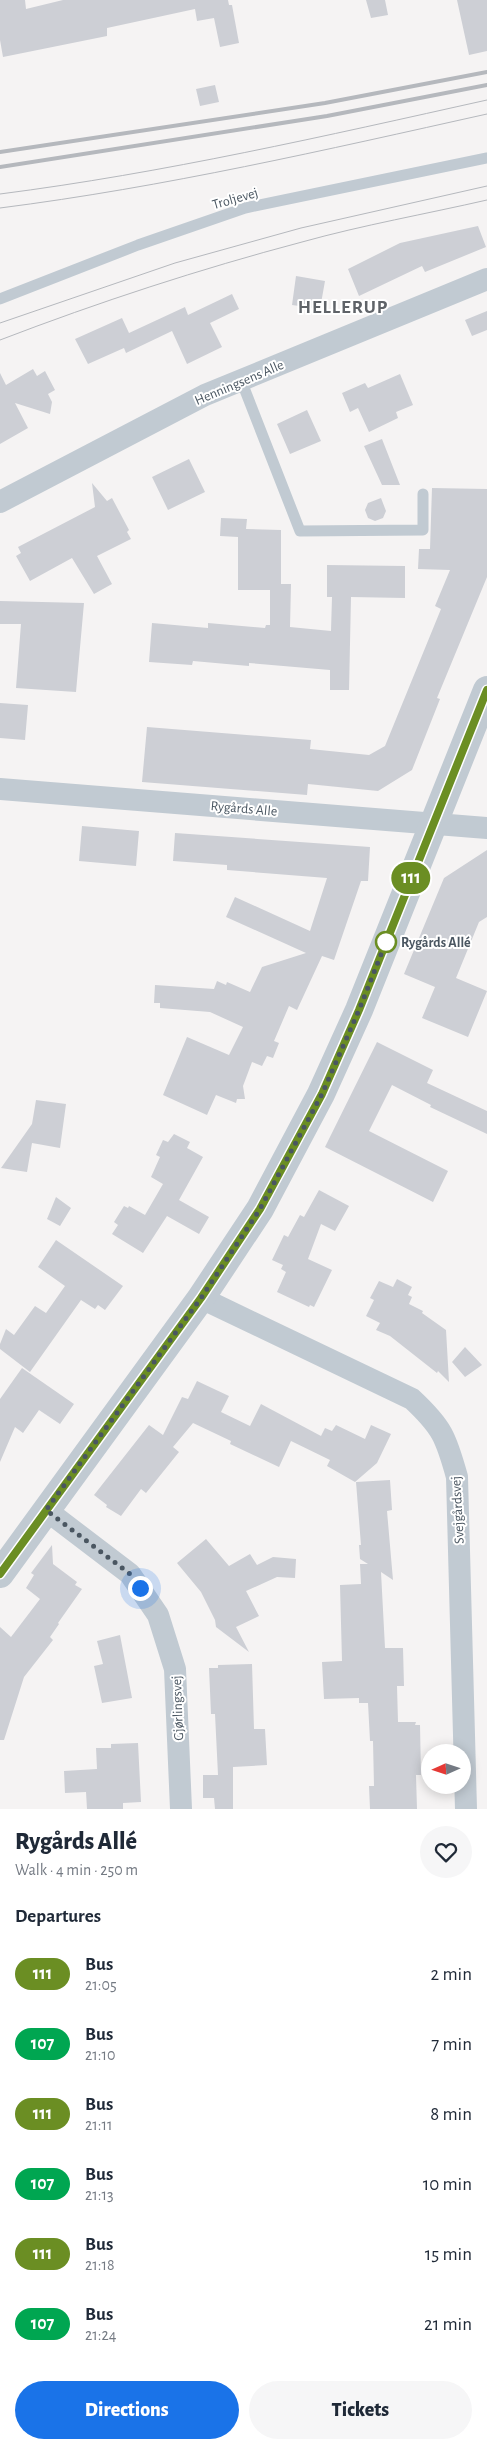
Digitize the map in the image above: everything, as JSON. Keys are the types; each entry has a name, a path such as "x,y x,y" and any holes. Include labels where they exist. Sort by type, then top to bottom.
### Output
{"street":[{"name":"Henningsens Alle","path":"0,502 205,395 487,279"},
{"path":"0,1574 201,1298 260,1209 322,1094 359,1010 487,690"},
{"name":"Rygårds Alle","path":"0,789 487,828"},
{"name":"Svejgårdsvej","path":"201,1298 412,1399 435,1420 449,1446 457,1477 466,1809"},
{"name":"Gjørlingsvej","path":"46,1510 130,1574 158,1615 175,1669 181,1809"}],"lane":[{"name":"Troljevej","path":"0,299 138,245 245,208 487,158"},
{"path":"242,380 300,531 423,530 422,494"}],"building":[{"path":"0,0 25,0 26,9 63,0 228,0 229,5 232,5 239,43 220,47 214,18 197,21 195,9 107,28 107,36 3,57 0,40"},
{"path":"366,0 385,0 388,15 371,18"},
{"path":"457,0 487,0 487,51 469,55"},
{"path":"215,85 219,102 200,106 196,89"},
{"path":"478,226 486,247 425,272 422,266 359,296 348,269 400,243"},
{"path":"296,276 325,281 320,309 292,305"},
{"path":"232,294 239,309 210,323 222,347 187,364 172,331 126,353 124,348 88,364 75,339 122,318 129,333 185,307 188,315"},
{"path":"487,311 487,330 472,336 465,320"},
{"path":"33,369 37,376 45,371 55,390 48,394 52,402 50,414 15,403 28,428 0,444 0,373 6,385"},
{"path":"400,374 413,405 396,412 398,418 369,432 358,408 350,412 342,393 365,383 368,388"},
{"path":"307,410 321,441 290,454 277,424"},
{"path":"382,439 400,485 382,485 364,446"},
{"path":"189,459 205,492 168,510 152,477"},
{"path":"92,483 107,501 112,498 129,530 127,532 131,539 97,556 112,584 94,594 72,558 30,581 16,556 21,553 18,547 95,507"},
{"path":"432,488 487,489 487,577 437,698 440,699 412,770 378,791 308,784 307,795 142,782 147,727 311,740 310,749 369,755 385,746 441,609 435,606 450,570 418,569 419,549 430,549"},
{"path":"381,498 386,511 383,518 375,521 368,518 365,510 368,503"},
{"path":"221,518 247,519 246,529 281,530 281,584 291,584 290,627 331,631 332,597 327,597 327,565 405,566 405,598 351,597 349,690 330,690 330,670 249,663 249,666 193,661 192,665 149,662 152,623 208,628 208,623 265,628 266,625 270,625 270,590 238,590 238,537 220,536"},
{"path":"0,601 84,603 76,692 16,688 21,624 0,624"},
{"path":"0,703 28,705 25,740 0,738"},
{"path":"82,826 139,831 136,866 79,861"},
{"path":"175,833 370,847 368,881 361,881 334,960 322,956 297,1010 289,1006 274,1041 279,1043 273,1058 267,1056 262,1066 252,1062 243,1086 245,1099 237,1099 236,1103 216,1095 207,1115 163,1095 187,1037 229,1055 243,1027 210,1012 160,1008 160,1003 154,1003 155,985 214,989 217,981 226,985 227,982 250,992 262,967 306,953 226,917 235,897 310,931 327,878 227,870 227,865 173,861"},
{"path":"487,850 487,917 479,922 456,978 487,991 468,1037 422,1018 435,987 404,974 444,878"},
{"path":"377,1042 433,1070 427,1083 487,1111 487,1134 430,1107 431,1105 392,1085 369,1131 448,1171 433,1202 325,1147"},
{"path":"36,1100 66,1104 60,1148 32,1143 27,1172 1,1168 32,1124"},
{"path":"174,1134 190,1142 187,1148 203,1157 179,1200 209,1217 199,1234 167,1216 143,1253 112,1234 118,1225 114,1222 124,1206 128,1208 129,1206 145,1215 163,1184 151,1177 160,1157 156,1155 163,1140 168,1142"},
{"path":"319,1190 349,1206 335,1231 321,1224 308,1259 332,1270 314,1307 310,1305 309,1307 277,1292 286,1272 281,1269 283,1265 272,1260 284,1235 288,1237 300,1215 304,1217"},
{"path":"56,1197 71,1208 60,1226 47,1219"},
{"path":"56,1240 123,1286 105,1310 98,1305 95,1309 81,1300 30,1372 0,1349 0,1344 6,1329 14,1335 35,1306 46,1313 65,1286 38,1267"},
{"path":"397,1279 412,1287 408,1295 412,1297 409,1304 423,1311 422,1313 446,1330 449,1382 438,1371 437,1373 390,1336 376,1330 380,1323 366,1316 374,1300 370,1298 379,1281 393,1287"},
{"path":"465,1347 482,1365 465,1377 452,1362"},
{"path":"22,1368 74,1404 60,1424 39,1410 23,1433 15,1427 0,1462 0,1399"},
{"path":"197,1381 229,1396 221,1412 250,1426 261,1404 321,1436 325,1428 332,1431 336,1425 365,1439 371,1425 391,1434 377,1463 355,1482 327,1466 330,1460 291,1441 279,1467 230,1444 231,1441 193,1423 173,1447 179,1452 146,1493 141,1489 121,1516 106,1507 107,1505 94,1495 149,1425 163,1435 182,1397 188,1399"},
{"path":"390,1480 392,1510 387,1511 393,1580 381,1572 385,1648 403,1648 404,1686 397,1686 398,1722 416,1722 415,1725 420,1725 421,1775 416,1775 417,1809 370,1809 369,1786 374,1786 373,1741 370,1741 368,1703 359,1703 359,1698 324,1699 322,1662 342,1661 340,1585 361,1584 360,1564 368,1564 360,1559 359,1545 361,1545 356,1482"},
{"path":"206,1539 229,1566 250,1554 257,1565 273,1557 296,1559 295,1578 277,1577 246,1591 259,1616 236,1627 249,1652 216,1627 215,1620 201,1592 177,1563"},
{"path":"52,1545 53,1564 77,1582 75,1585 82,1589 50,1637 53,1640 24,1677 4,1740 0,1740 0,1627 11,1637 40,1599 26,1588 34,1575 31,1573"},
{"path":"120,1635 132,1698 102,1703 94,1666 103,1664 97,1641"},
{"path":"252,1664 254,1729 265,1729 267,1765 233,1767 233,1809 215,1809 214,1798 203,1798 203,1775 218,1775 215,1714 211,1714 209,1668 218,1668 218,1665"},
{"path":"138,1743 141,1802 123,1803 123,1809 87,1809 86,1792 65,1793 64,1771 97,1769 96,1748 111,1748 111,1744"}],"tram line":[{"path":"0,194 183,165 487,100"},
{"path":"0,208 184,179 487,114"},
{"path":"0,323 175,263 301,228 487,186"},
{"path":"0,340 75,312 264,252 348,230 487,200"}],"railway":[{"path":"0,152 325,103 487,72"},
{"path":"0,167 327,116 487,85"}],"bus line":[{"name":"111","path":"0,1574 201,1298 260,1209 322,1094 359,1010 487,690"}],"place":[{"name":"Rygårds Allé","path":"386,942"}],"district":[{"name":"HELLERUP","path":"343,306"}],"route":[{"path":"140,1588 130,1574 46,1510 201,1298 260,1209 322,1094 359,1010 386,942"}]}
